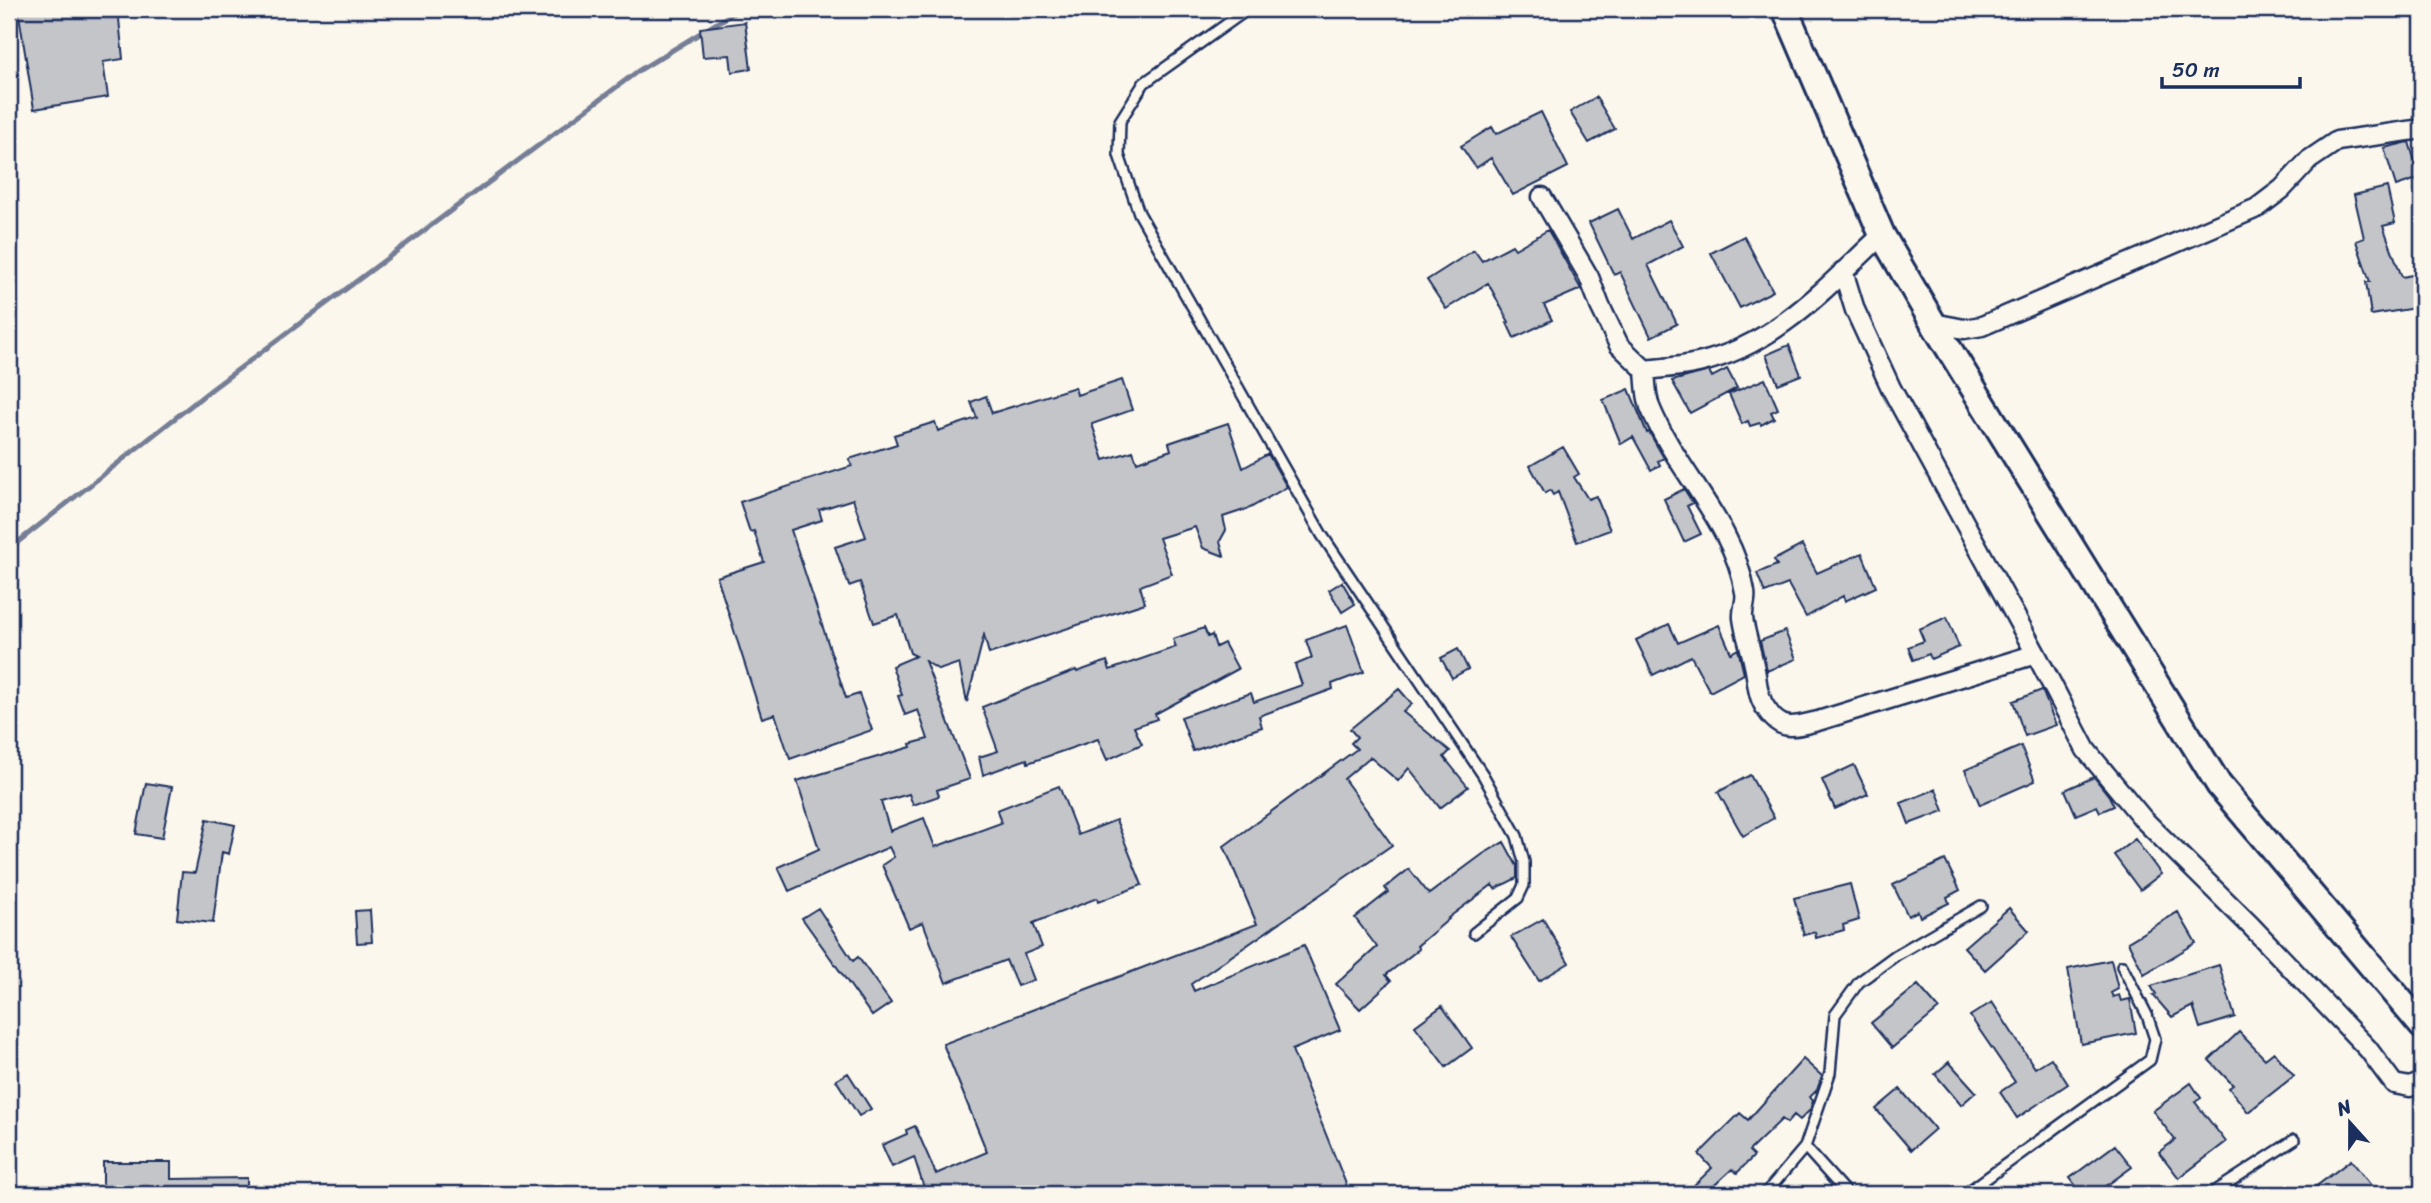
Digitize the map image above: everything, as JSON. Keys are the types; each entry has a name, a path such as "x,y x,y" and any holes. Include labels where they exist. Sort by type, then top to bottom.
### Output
{"main road":[{"path":"1785,9 1882,234 1933,323 2219,785 2422,1026"}],"street":[{"path":"1933,323 1965,329 1982,326 2257,208 2282,189 2309,160 2337,141 2422,129"},
{"path":"1542,197 1589,277 1619,345 1644,370 1649,405 1698,492 1724,531 1746,594 1743,615 1755,667 1756,689 1767,710 1779,723 1791,728 1818,721 2036,654"},
{"path":"1644,370 1700,363 1754,343 1790,320 1882,234"},
{"path":"1843,271 1856,310 1891,388 2086,750 2144,820 2251,926 2359,1040 2394,1084 2410,1087 2422,1082"}],"lane":[{"path":"1248,9 1144,83 1121,121 1119,155 1139,213 1322,535 1483,775 1517,836 1524,862 1524,885 1518,898 1474,933"},
{"path":"1765,1194 1805,1147 1830,1073 1835,1015 1859,982 1896,955 1981,906"},
{"path":"1965,1194 2150,1060 2155,1039 2147,1015 2122,966"},
{"path":"2211,1194 2294,1140"},
{"path":"1805,1147 1847,1194"}],"building":[{"path":"18,9 118,9 123,59 103,62 108,97 34,109"},
{"path":"745,22 751,69 732,72 730,55 703,57 700,28"},
{"path":"1596,97 1615,129 1589,143 1570,112"},
{"path":"1541,112 1568,167 1513,195 1491,158 1476,168 1461,146 1492,127 1496,134"},
{"path":"2409,142 2420,178 2396,186 2384,148"},
{"path":"2387,187 2395,223 2383,226 2402,277 2422,273 2422,307 2371,315 2366,282 2370,282 2356,241 2364,238 2354,195"},
{"path":"1618,209 1633,239 1669,220 1683,246 1648,265 1677,324 1651,337 1620,272 1614,275 1589,223"},
{"path":"1548,230 1581,289 1544,305 1552,320 1514,338 1507,323 1509,322 1488,283 1446,309 1427,280 1474,250 1482,261 1512,245 1515,249"},
{"path":"1744,236 1773,291 1740,308 1711,253"},
{"path":"1789,345 1801,375 1778,384 1766,355"},
{"path":"1727,369 1737,388 1690,413 1672,381 1709,371 1712,377"},
{"path":"1765,379 1778,409 1771,412 1774,418 1761,425 1750,426 1748,421 1742,424 1729,394"},
{"path":"1122,380 1132,410 1092,424 1104,460 1133,451 1137,462 1171,450 1169,443 1228,423 1243,468 1268,454 1287,487 1250,508 1223,517 1226,530 1220,541 1224,556 1203,548 1195,527 1159,538 1172,574 1140,586 1145,603 989,654 984,635 967,702 959,663 939,670 925,661 970,779 937,790 939,796 913,805 909,794 881,802 890,831 924,818 935,847 1001,823 997,810 1059,786 1078,835 1116,820 1142,885 1098,902 1097,898 1033,923 1042,947 1024,954 1034,980 1017,986 1006,960 946,983 923,922 909,928 882,865 894,857 889,847 789,891 778,867 819,849 797,781 911,747 910,744 928,739 918,710 905,715 898,696 902,695 892,666 916,656 910,653 898,615 874,623 860,582 849,586 835,547 866,537 853,499 819,510 822,520 791,530 846,698 859,694 872,730 790,759 775,714 762,718 717,577 764,562 754,531 750,532 740,502 852,466 849,459 897,444 894,435 935,422 938,431 977,418 971,402 986,396 992,413 1075,387 1077,395"},
{"path":"1629,389 1647,433 1649,432 1664,458 1658,461 1660,465 1651,470 1633,437 1621,444 1603,400"},
{"path":"1563,447 1579,474 1574,477 1588,499 1596,496 1610,530 1577,542 1558,492 1553,495 1550,490 1545,493 1530,466"},
{"path":"1684,489 1693,503 1687,506 1701,534 1684,542 1664,499"},
{"path":"1802,545 1817,573 1862,553 1876,587 1845,601 1843,596 1806,617 1788,584 1765,593 1757,573 1777,565 1774,560"},
{"path":"1342,582 1355,604 1342,612 1329,590"},
{"path":"1947,617 1959,647 1931,659 1929,654 1913,660 1908,647 1924,641 1919,629"},
{"path":"1669,624 1678,643 1719,625 1731,653 1738,649 1744,674 1710,692 1691,656 1653,675 1636,640"},
{"path":"1347,625 1364,672 1332,684 1333,689 1259,716 1262,727 1193,751 1181,717 1251,693 1254,702 1302,685 1295,665 1312,658 1306,640"},
{"path":"1204,628 1208,637 1212,635 1216,647 1224,643 1238,669 1155,714 1157,719 1134,727 1142,744 1107,760 1098,739 1028,763 1027,759 983,775 979,757 998,751 982,707 1076,670 1077,672 1107,661 1110,670 1176,647 1173,639"},
{"path":"1785,631 1796,659 1767,671 1760,641"},
{"path":"1458,649 1468,669 1452,678 1441,658"},
{"path":"1399,689 1412,704 1403,712 1450,751 1444,757 1468,787 1440,808 1409,768 1398,781 1370,757 1344,779 1392,845 1191,984 1194,991 1304,945 1340,1030 1292,1050 1350,1194 926,1194 914,1157 892,1167 882,1145 907,1134 906,1130 915,1126 936,1174 987,1152 943,1044 1257,924 1224,846 1357,749 1351,743 1357,737 1350,729"},
{"path":"2042,690 2056,725 2025,736 2013,701"},
{"path":"2021,746 2035,781 1980,805 1965,770"},
{"path":"1854,765 1868,794 1835,809 1822,780"},
{"path":"1750,775 1774,818 1743,836 1718,792"},
{"path":"2094,777 2114,806 2100,812 2097,806 2076,815 2065,790"},
{"path":"146,783 172,787 162,838 136,834"},
{"path":"1936,789 1944,811 1909,824 1901,803"},
{"path":"207,819 235,825 229,854 222,852 213,923 177,919 182,872 195,873"},
{"path":"2135,839 2161,874 2140,890 2114,855"},
{"path":"1504,842 1517,866 1517,878 1495,889 1492,885 1448,918 1417,946 1419,949 1386,975 1391,981 1360,1009 1336,984 1377,947 1355,918 1388,892 1385,888 1409,869 1429,894 1483,854"},
{"path":"1945,860 1960,890 1947,897 1949,903 1920,917 1918,911 1908,916 1893,885"},
{"path":"1850,884 1859,920 1843,925 1844,930 1816,938 1815,932 1804,935 1794,898"},
{"path":"818,908 853,961 858,957 891,1003 872,1016 802,918"},
{"path":"2009,908 2029,931 1985,970 1964,947"},
{"path":"370,910 372,942 357,943 355,911"},
{"path":"2178,912 2196,943 2144,974 2128,942"},
{"path":"1543,919 1569,963 1539,981 1511,937"},
{"path":"2111,960 2118,989 2111,993 2113,997 2119,995 2121,1001 2130,999 2136,1033 2081,1044 2068,969"},
{"path":"2219,965 2235,1017 2200,1028 2193,1006 2172,1017 2153,995 2156,994 2151,986"},
{"path":"1918,985 1939,1009 1892,1048 1871,1023"},
{"path":"1992,1002 2035,1068 2051,1058 2068,1084 2017,1118 2000,1092 2015,1082 1970,1016"},
{"path":"1442,1006 1472,1048 1446,1067 1415,1026"},
{"path":"2239,1032 2265,1059 2274,1052 2294,1076 2248,1112 2229,1088 2233,1085 2209,1060"},
{"path":"1803,1059 1822,1076 1817,1090 1810,1097 1813,1101 1810,1110 1800,1120 1794,1115 1787,1123 1782,1119 1749,1151 1754,1156 1737,1173 1732,1169 1705,1194 1685,1194 1712,1168 1699,1154 1740,1113 1748,1120"},
{"path":"1949,1062 1976,1092 1961,1105 1935,1074"},
{"path":"848,1073 871,1109 859,1116 836,1080"},
{"path":"2191,1083 2201,1098 2195,1102 2226,1142 2179,1178 2159,1152 2175,1140 2153,1111"},
{"path":"1900,1089 1935,1129 1911,1150 1876,1109"},
{"path":"2115,1145 2132,1167 2095,1194 2082,1194 2070,1178"},
{"path":"2351,1160 2373,1188 2365,1194 2306,1194"},
{"path":"103,1162 171,1162 171,1179 247,1178 247,1194 103,1194"}],"waterway":[{"path":"9,549 212,389 638,71 740,9"}]}
